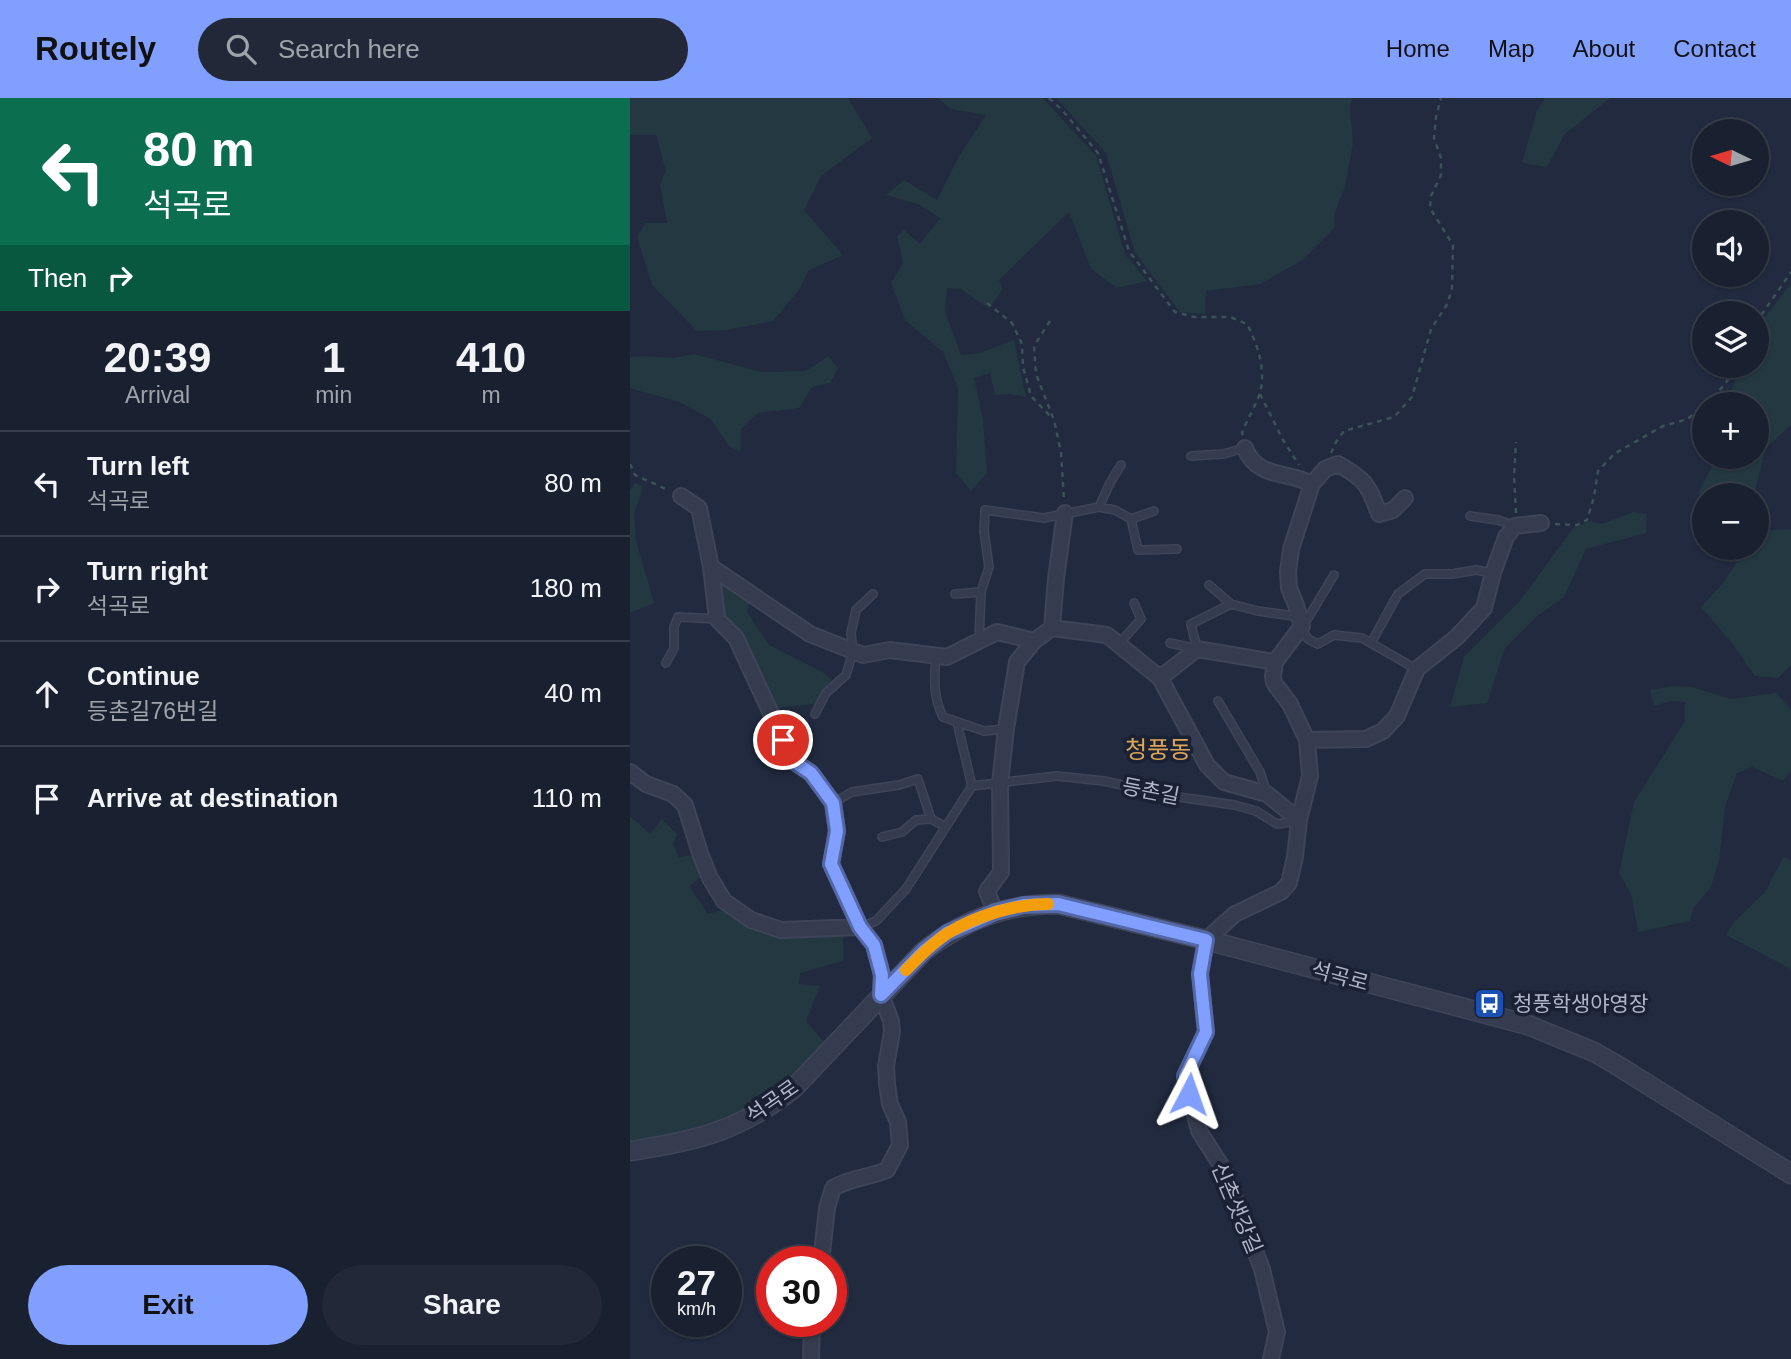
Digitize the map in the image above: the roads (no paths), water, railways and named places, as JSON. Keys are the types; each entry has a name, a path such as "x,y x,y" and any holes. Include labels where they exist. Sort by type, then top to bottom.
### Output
{"street":[{"path":"1245,448 1249,457 1262,469 1302,478 1312,484"},
{"path":"1206,940 1235,915 1281,892 1289,883 1299,821 1310,776 1307,740 1290,704 1274,683 1273,676 1275,662 1301,626 1289,588 1288,572 1292,549 1312,484 1325,469 1338,464 1358,475 1369,489 1379,514 1393,510 1405,498"},
{"path":"681,496 699,508 717,618 736,638 793,761 811,773 833,803 837,831 831,864 860,927 874,945 882,975 881,995 891,1021 892,1032 886,1066 887,1084 890,1104 898,1122 900,1145 887,1170 850,1179 833,1188 827,1208 823,1246"},
{"path":"995,912 987,891 1001,872 1000,783 1017,662 1034,641 1052,628 1065,513"},
{"path":"1307,740 1366,740 1383,731 1397,716 1416,669 1457,637 1484,608 1506,537 1515,526 1541,523"},
{"path":"710,566 810,634 863,656 890,650 947,657 997,632 1034,641"},
{"name":"등촌길","path":"1052,628 1107,635 1119,644 1160,678 1207,765 1224,782 1267,794 1299,821"},
{"path":"1160,678 1197,649 1275,662"},
{"path":"630,772 646,784 673,794 685,805 709,878 724,901 751,919 781,930 860,927"},
{"name":"석곡로","path":"630,1151 708,1136 739,1124 793,1089 924,951 947,933 995,912 1036,904 1058,904 1528,1025 1615,1064 1791,1174"},
{"name":"신촌샛강길","path":"1206,940 1200,974 1206,1032 1185,1076 1199,1131 1224,1170 1262,1269 1277,1332 1271,1359"},
{"path":"811,1359 812,1337"}],"lane":[{"path":"1191,456 1223,454 1245,448"},
{"path":"1099,507 1121,466"},
{"path":"979,641 981,592 989,567 984,531 985,510 1044,518 1099,507 1115,510 1130,519 1138,550 1177,549"},
{"path":"1130,519 1154,511"},
{"path":"1470,516 1498,520 1515,526"},
{"path":"1371,643 1398,594 1425,574 1452,574 1476,570 1493,573"},
{"path":"1301,626 1334,575"},
{"path":"1209,585 1231,604 1294,616 1308,639 1318,644 1334,635 1362,638 1416,669"},
{"path":"955,594 981,592"},
{"path":"815,714 826,693 846,675 853,652 851,633 856,610 873,594"},
{"path":"1119,644 1141,619 1135,603"},
{"path":"1170,643 1197,649 1191,625 1231,604"},
{"path":"666,663 674,648 674,627 678,617 717,618"},
{"path":"936,656 934,684 943,717 984,731 1006,729"},
{"name":"등촌길","path":"1219,701 1260,772 1267,794"},
{"path":"860,927 876,921 906,889 972,786 957,722"},
{"name":"등촌길","path":"972,786 1057,776 1104,781 1172,796 1234,805 1256,811 1277,824 1299,821"},
{"path":"833,803 852,792 899,785 918,779 931,820"},
{"path":"882,837 902,832 916,820 931,820 946,827"}],"place":[{"name":"청풍학생야영장","path":"1490,1003"}],"district":[{"name":"청풍동","path":"1158,749"}]}
